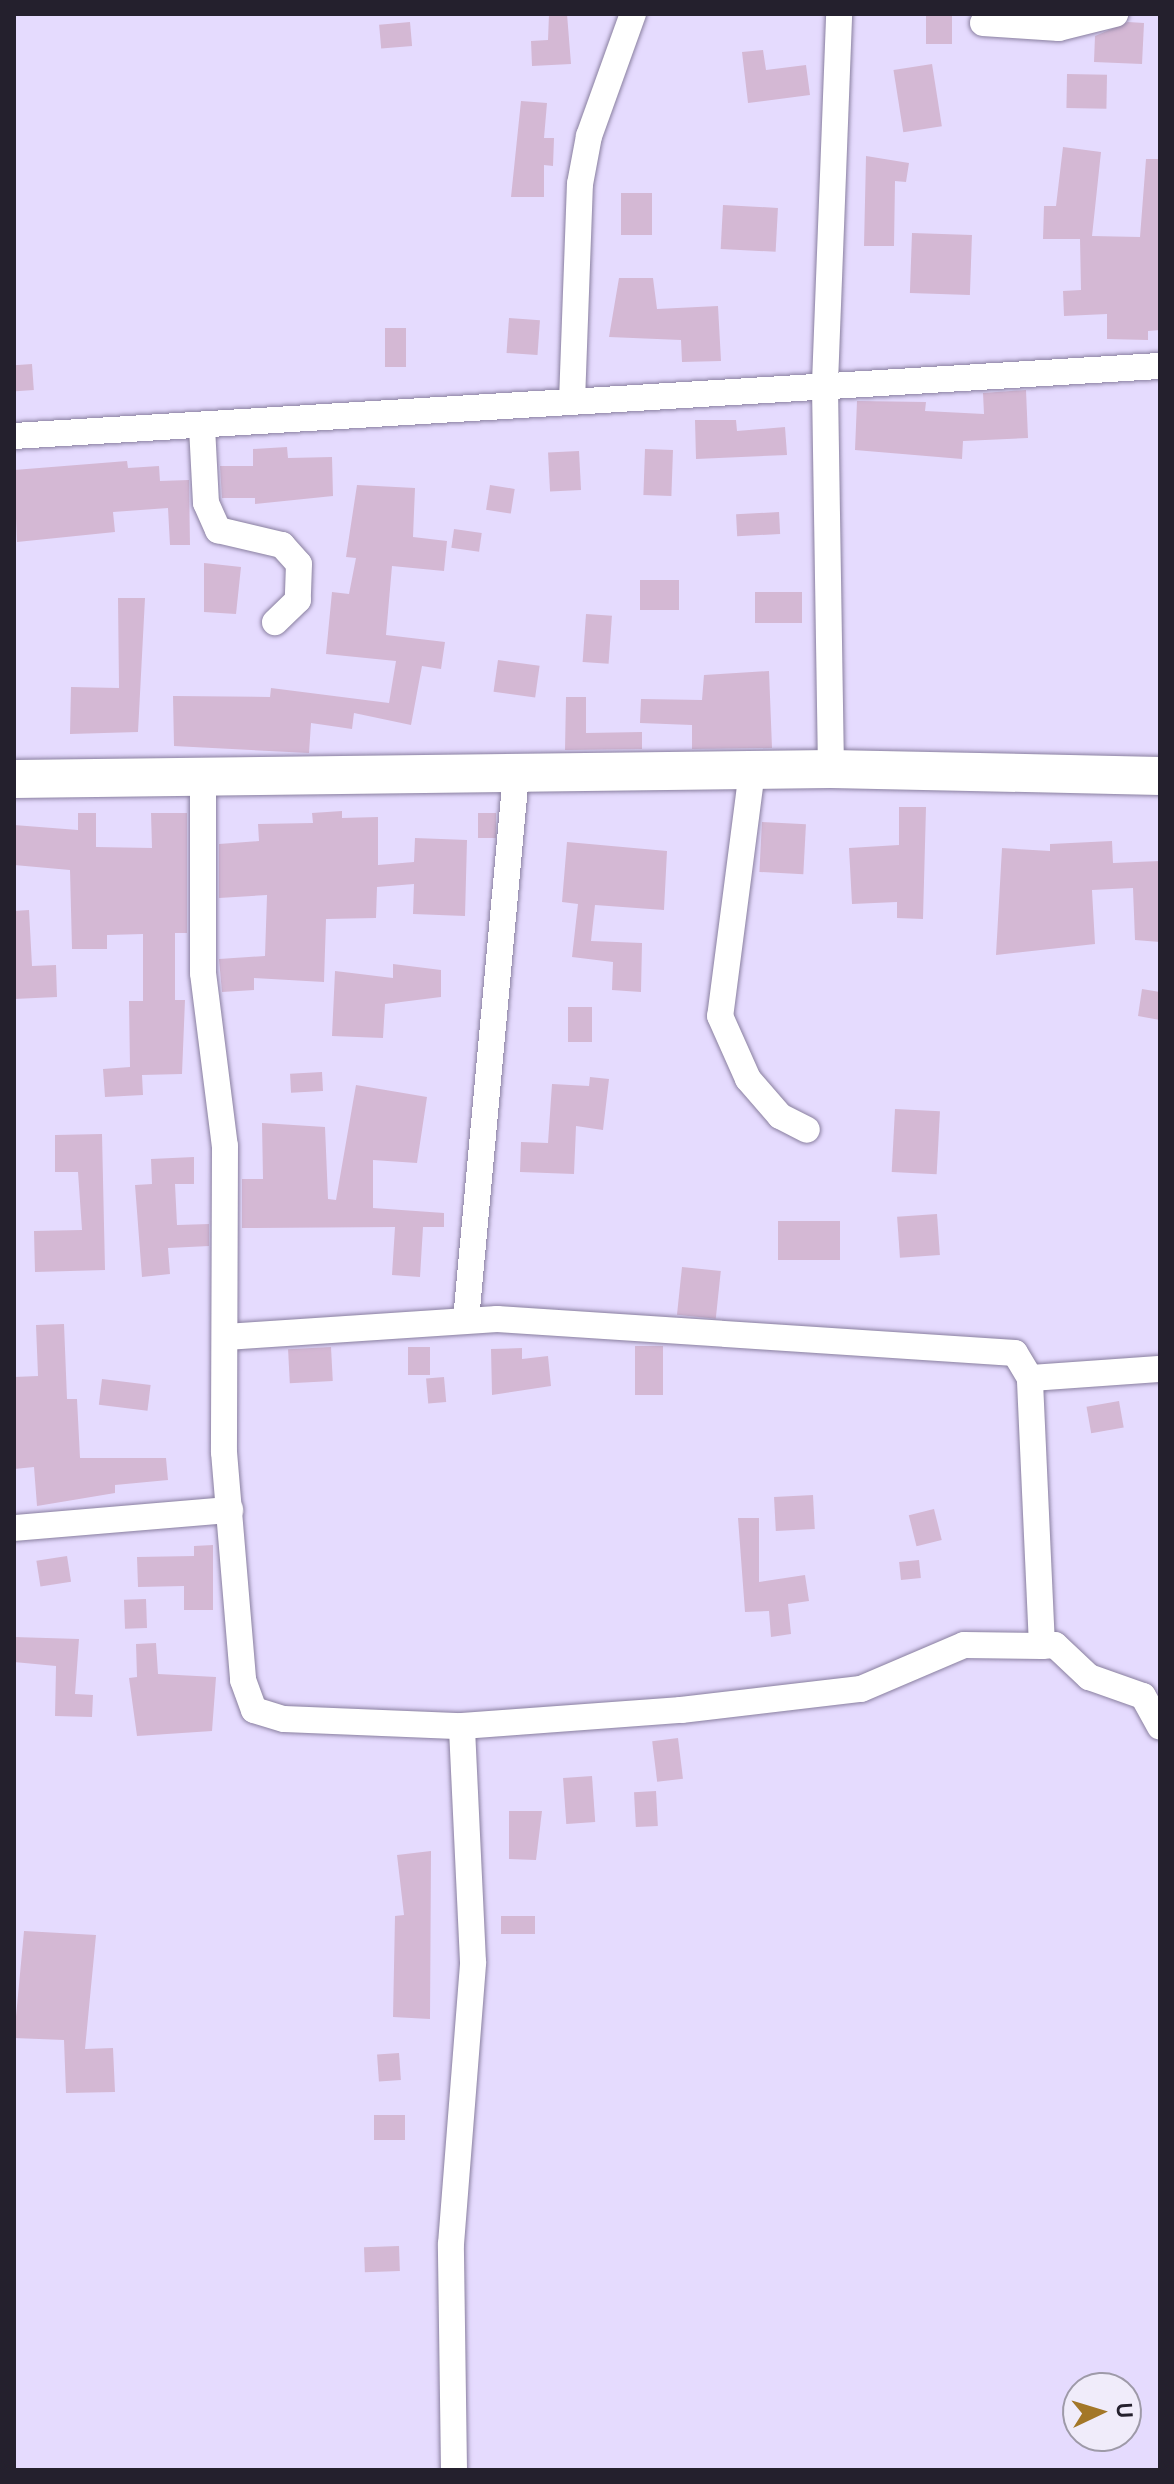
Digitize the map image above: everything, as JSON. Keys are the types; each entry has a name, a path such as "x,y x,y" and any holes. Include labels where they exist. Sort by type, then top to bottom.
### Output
{"main road":[{"path":"14,779 203,780 831,769 1160,776"}],"street":[{"path":"572,401 580,184 589,136 633,14"},
{"path":"831,769 825,383 839,14"},
{"path":"983,23 1059,28 1115,14"},
{"path":"14,436 202,427 825,383 1160,366"},
{"path":"202,427 206,503 218,530 282,545 299,564 298,600 275,622"},
{"path":"752,771 720,1016 748,1079 780,1116 807,1130"},
{"path":"466,1320 516,775"},
{"path":"203,780 203,973 225,1146 230,1510 243,1680 254,1710 284,1719 462,1726 822,1695 888,1683 964,1645 1055,1645 1089,1677 1143,1696 1160,1727"},
{"path":"226,1337 466,1320 968,1346 1015,1353 1030,1378 1042,1646"},
{"path":"1030,1378 1160,1369"},
{"path":"14,1528 230,1510"},
{"path":"454,2470 451,2244 473,1962 462,1726"}],"building":[{"path":"549,14 567,14 571,64 532,66 531,41 548,40"},
{"path":"926,14 952,14 952,44 926,44"},
{"path":"410,22 412,46 381,49 379,25"},
{"path":"1128,22 1144,23 1142,64 1094,62 1095,36"},
{"path":"763,50 766,70 806,65 810,95 748,103 742,52"},
{"path":"932,64 942,126 903,132 893,70"},
{"path":"1067,74 1107,75 1106,109 1066,108"},
{"path":"521,101 547,103 544,138 554,138 553,166 544,165 544,197 511,197"},
{"path":"1063,147 1101,152 1092,236 1140,237 1146,159 1160,159 1160,330 1148,331 1148,340 1107,339 1107,314 1064,316 1063,291 1081,290 1080,239 1043,239 1044,206 1056,206"},
{"path":"866,156 909,163 906,182 895,181 894,246 864,246"},
{"path":"621,193 652,193 652,235 621,235"},
{"path":"723,205 778,208 776,252 721,249"},
{"path":"912,233 972,235 970,295 910,293"},
{"path":"619,278 653,278 657,309 718,306 721,361 682,362 681,340 609,337"},
{"path":"509,318 540,320 537,355 507,353"},
{"path":"385,328 406,328 406,367 385,367"},
{"path":"32,364 34,390 16,391 14,365"},
{"path":"1026,390 1028,438 963,441 962,459 855,450 857,401 926,402 925,411 984,414 983,393"},
{"path":"695,420 736,420 737,431 785,427 787,455 696,459"},
{"path":"287,447 288,458 332,457 333,496 255,504 255,498 222,498 220,466 253,466 253,449"},
{"path":"645,449 673,450 671,496 643,495"},
{"path":"579,451 581,490 550,492 548,453"},
{"path":"127,461 128,468 159,466 160,481 189,480 190,545 170,545 168,508 113,512 115,532 17,542 14,470"},
{"path":"357,485 415,488 413,537 447,541 444,571 392,566 386,635 445,642 441,669 422,666 411,725 354,713 352,729 311,723 309,753 174,746 173,696 270,697 271,688 389,703 396,661 326,654 332,592 349,594 356,558 346,557"},
{"path":"490,485 515,489 511,514 486,510"},
{"path":"779,512 780,534 737,536 736,514"},
{"path":"454,529 482,533 479,552 451,548"},
{"path":"204,563 241,567 236,614 204,612"},
{"path":"640,580 679,580 679,610 640,610"},
{"path":"755,592 802,592 802,623 755,623"},
{"path":"118,598 145,598 138,732 70,734 71,687 119,688"},
{"path":"586,614 612,616 609,664 583,662"},
{"path":"498,660 540,666 535,698 494,692"},
{"path":"769,671 772,748 692,749 692,725 640,723 641,699 702,700 704,675"},
{"path":"566,697 586,697 586,733 642,732 642,749 565,750"},
{"path":"899,807 926,807 923,919 897,918 897,902 852,904 849,848 899,845"},
{"path":"342,811 342,818 378,817 378,865 414,862 415,838 467,840 465,916 413,914 414,884 377,887 376,918 326,919 324,982 254,978 254,990 222,992 219,959 265,956 267,895 219,898 219,844 259,841 258,824 313,823 312,813"},
{"path":"78,813 96,813 96,847 152,848 151,813 187,813 187,933 175,933 175,1000 185,1000 182,1074 142,1075 143,1095 105,1097 103,1069 130,1067 129,1001 143,1001 143,934 107,935 107,949 72,949 70,870 14,865 14,825 78,830"},
{"path":"478,813 496,813 496,838 478,838"},
{"path":"762,822 806,824 803,874 759,872"},
{"path":"1112,841 1113,863 1160,861 1160,942 1135,940 1133,888 1092,890 1095,944 996,955 1002,848 1050,851 1050,844"},
{"path":"567,842 667,851 664,910 595,905 591,941 642,943 641,992 612,990 613,962 572,957 578,904 562,902"},
{"path":"29,910 32,966 56,965 57,997 14,999 14,911"},
{"path":"393,964 441,970 441,997 385,1004 383,1038 332,1036 335,971 393,978"},
{"path":"1142,989 1160,992 1160,1020 1138,1016"},
{"path":"568,1007 592,1007 592,1042 568,1042"},
{"path":"322,1072 323,1091 291,1093 290,1074"},
{"path":"590,1077 609,1079 603,1130 576,1126 574,1174 520,1172 521,1142 548,1143 552,1084 589,1086"},
{"path":"356,1085 427,1097 417,1163 373,1160 373,1208 444,1213 444,1227 423,1227 420,1277 392,1275 395,1227 242,1228 242,1179 263,1179 262,1123 325,1127 328,1199 336,1200"},
{"path":"895,1109 940,1111 937,1174 892,1172"},
{"path":"102,1134 105,1270 35,1272 34,1231 82,1230 78,1172 55,1172 55,1135"},
{"path":"194,1157 194,1184 175,1184 177,1225 209,1224 209,1246 168,1248 170,1274 142,1277 135,1185 152,1184 151,1159"},
{"path":"937,1214 940,1255 900,1258 897,1217"},
{"path":"778,1221 840,1221 840,1260 778,1260"},
{"path":"682,1267 721,1271 716,1319 677,1315"},
{"path":"64,1324 67,1399 77,1399 80,1458 166,1458 168,1480 115,1485 115,1493 37,1506 34,1467 14,1469 14,1377 38,1376 36,1325"},
{"path":"635,1346 663,1346 663,1395 635,1395"},
{"path":"331,1347 333,1381 290,1383 288,1349"},
{"path":"408,1347 430,1347 430,1375 408,1375"},
{"path":"522,1348 522,1359 548,1356 551,1386 492,1395 491,1349"},
{"path":"444,1377 446,1402 428,1403 426,1379"},
{"path":"102,1379 151,1385 147,1411 99,1405"},
{"path":"1119,1401 1124,1428 1091,1433 1087,1407"},
{"path":"813,1495 815,1529 776,1531 774,1497"},
{"path":"934,1509 942,1540 917,1546 909,1515"},
{"path":"738,1518 759,1518 759,1582 805,1575 809,1601 788,1604 791,1634 771,1637 769,1611 745,1612"},
{"path":"213,1545 213,1610 184,1610 184,1586 138,1587 137,1557 194,1556 194,1546"},
{"path":"67,1556 71,1582 40,1587 36,1561"},
{"path":"919,1560 921,1578 901,1580 899,1562"},
{"path":"146,1599 147,1628 125,1629 124,1600"},
{"path":"14,1637 79,1639 75,1694 93,1695 92,1717 55,1716 56,1666 14,1662"},
{"path":"156,1643 158,1674 216,1677 212,1731 137,1736 129,1678 137,1677 136,1644"},
{"path":"678,1738 683,1779 657,1782 652,1741"},
{"path":"592,1776 595,1822 566,1824 563,1778"},
{"path":"656,1791 658,1826 636,1827 634,1792"},
{"path":"509,1811 542,1811 536,1860 509,1859"},
{"path":"431,1851 430,2019 393,2017 395,1916 404,1915 397,1855"},
{"path":"501,1916 535,1916 535,1934 501,1934"},
{"path":"24,1931 96,1935 85,2049 113,2048 115,2092 66,2093 64,2040 14,2038"},
{"path":"399,2053 401,2080 379,2081 377,2055"},
{"path":"374,2115 405,2115 405,2140 374,2140"},
{"path":"399,2246 400,2271 365,2272 364,2247"}]}
